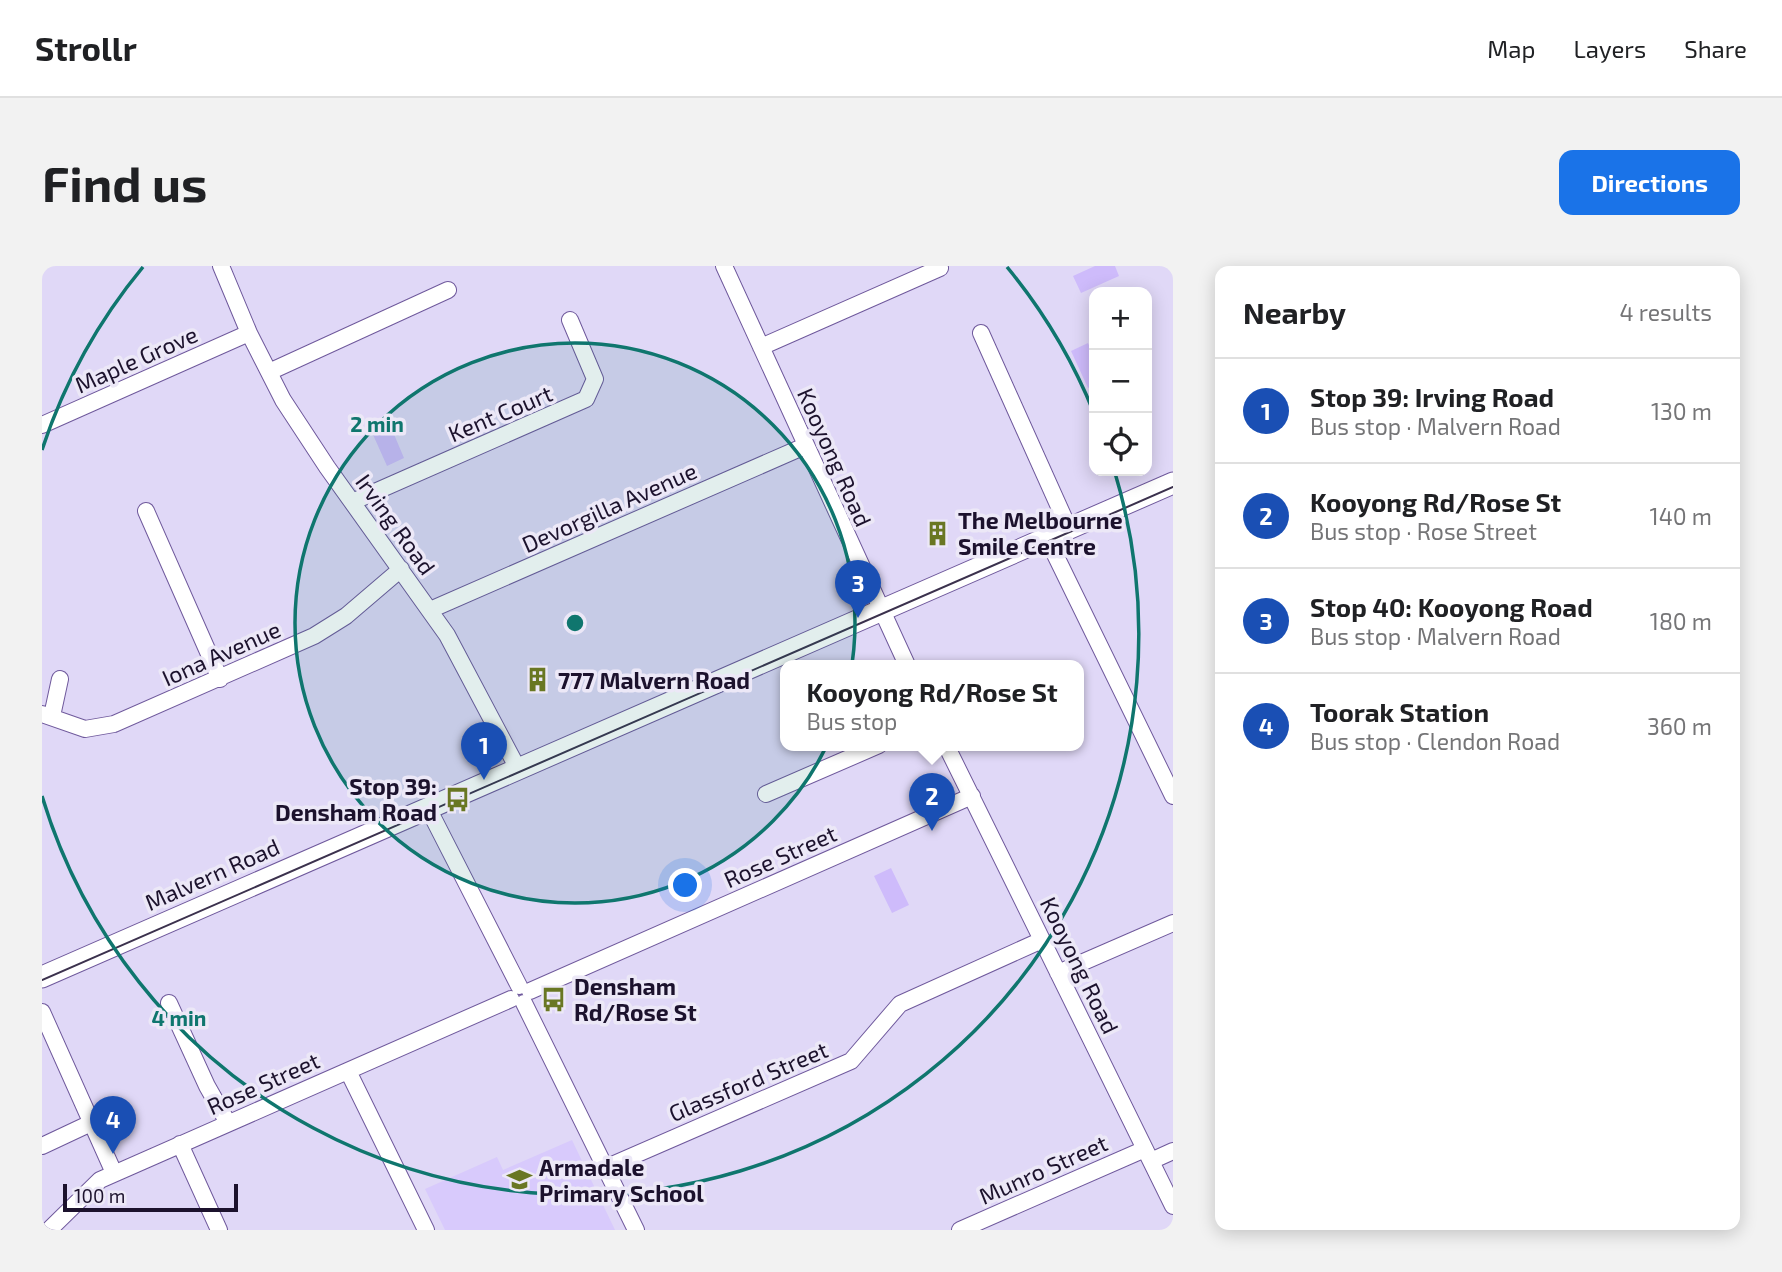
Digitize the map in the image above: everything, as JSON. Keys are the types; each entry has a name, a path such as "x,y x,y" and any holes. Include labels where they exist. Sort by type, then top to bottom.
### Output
{"main road":[{"name":"Malvern Road","path":"42,977 1173,484"}],"street":[{"name":"Irving Road","path":"221,266 268,372 302,430 430,610 462,661 518,769"},
{"name":"Kooyong Road","path":"724,266 905,660"},
{"path":"761,347 940,268"},
{"path":"268,372 448,290"},
{"name":"Kent Court","path":"352,502 586,399 594,379 570,320"},
{"name":"Maple Grove","path":"42,425 249,333"},
{"path":"981,333 1069,529"},
{"name":"Devorgilla Avenue","path":"430,610 805,446"},
{"path":"146,511 220,679"},
{"path":"1047,538 1173,796"},
{"name":"Iona Avenue","path":"47,715 77,728 97,730 220,679 322,632 346,616 401,569"},
{"path":"47,715 60,679"},
{"path":"766,794 865,751"},
{"name":"Kooyong Road","path":"949,751 1173,1206"},
{"name":"Rose Street","path":"49,1230 95,1183 114,1173 972,796"},
{"path":"428,808 636,1230"},
{"path":"1058,972 1173,923"},
{"name":"Glassford Street","path":"606,1168 844,1065 856,1057 900,1004 1042,940"},
{"path":"169,1003 228,1123"},
{"path":"42,1012 114,1173"},
{"path":"348,1071 426,1230"},
{"path":"42,1146 91,1124"},
{"path":"180,1144 219,1230"},
{"name":"Munro Street","path":"960,1230 1148,1155 1173,1152"}],"shaded area":[{"path":"1095,266 1115,266 1119,276 1089,287 1081,293 1073,276"},
{"path":"1088,343 1089,345 1088,388 1071,351"},
{"path":"388,420 404,458 387,466 370,428"},
{"path":"891,868 909,905 892,913 874,876"},
{"name":"Armadale Primary School","path":"572,1140 615,1230 445,1230 425,1189 497,1157 503,1170"}],"tram line":[{"path":"42,980 1173,487"}],"place":[{"name":"The Melbourne Smile Centre","path":"938,533"},
{"name":"Stop 40: Kooyong Road","path":"858,618"},
{"name":"777 Malvern Road","path":"538,680"},
{"name":"Stop 39: Irving Road","path":"484,780"},
{"name":"Stop 39: Densham Road","path":"457,799"},
{"name":"Kooyong Rd/Rose St","path":"932,831"},
{"name":"Densham Rd/Rose St","path":"554,999"},
{"name":"Toorak Station","path":"113,1154"},
{"name":"Armadale Primary School","path":"519,1180"}]}
